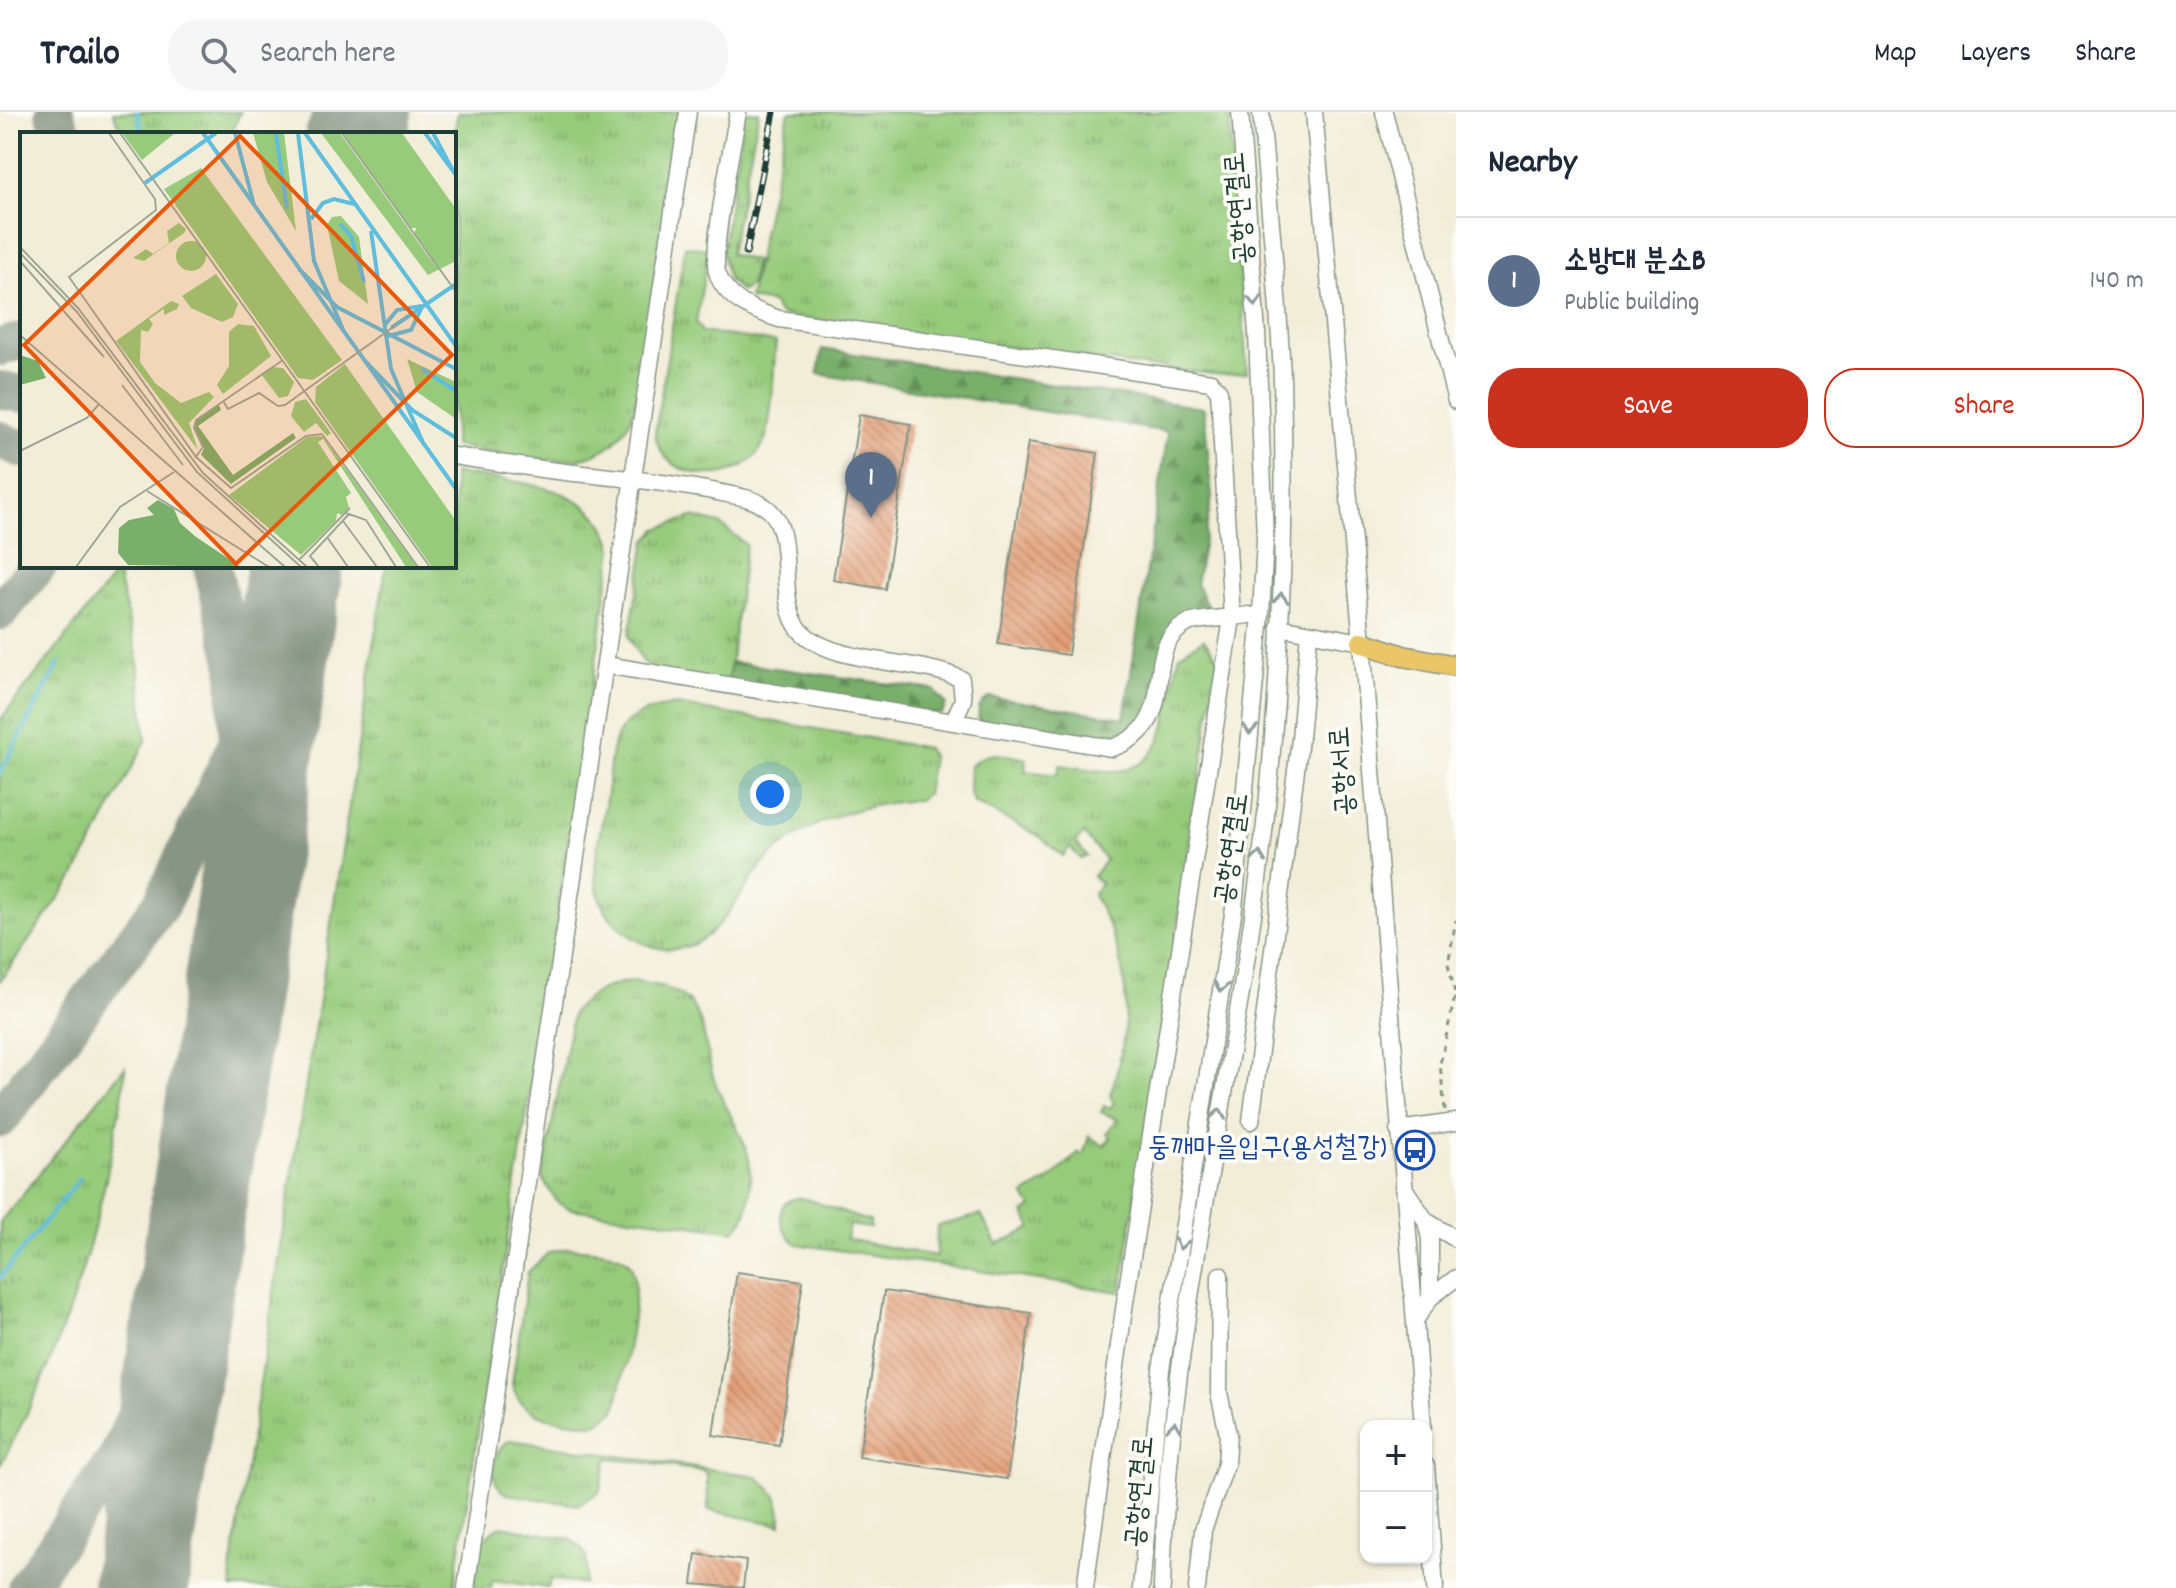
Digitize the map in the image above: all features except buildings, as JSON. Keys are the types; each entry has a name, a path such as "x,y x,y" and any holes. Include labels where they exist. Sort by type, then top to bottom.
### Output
{"main road":[{"path":"1362,642 1403,656 1456,666"}],"street":[{"path":"466,1588 688,112"},
{"path":"738,112 715,259 725,287 742,304 779,319 825,327 1215,384 1220,404 1232,618 1125,1302 1085,1588"},
{"name":"공항연결로","path":"1141,1588 1161,1370 1234,908 1265,539 1257,333 1240,112"},
{"name":"공항연결로","path":"1162,1588 1163,1524 1177,1394 1270,776 1283,560 1282,377 1261,112"},
{"name":"공항서로","path":"1314,112 1362,642 1423,1420"},
{"path":"1384,112 1456,401"},
{"path":"456,456 574,473 633,476 748,498 766,506 777,518 790,613 800,630 835,650 961,679 963,700 953,722"},
{"path":"1255,674 1249,615 1265,539"},
{"path":"605,665 1112,748 1134,740 1153,715 1164,651 1170,639 1192,621 1208,623 1249,615"},
{"path":"1279,627 1362,642"},
{"path":"1251,1121 1300,739 1309,633"},
{"path":"1398,1130 1456,1122"},
{"path":"1404,1188 1426,1221 1430,1239 1430,1298"},
{"path":"1426,1221 1456,1239"},
{"path":"1197,1588 1203,1530 1226,1464 1228,1434 1219,1393 1220,1275"},
{"path":"1416,1319 1430,1298 1456,1278"},
{"path":"1428,1492 1435,1588"}],"path":[{"path":"1437,1124 1446,1109 1440,1064 1456,993 1448,964 1456,920"}],"green space":[{"path":"113,112 241,112 231,132 121,132"},
{"path":"458,112 680,112 635,407 623,433 605,449 584,457 559,460 533,459 456,446 454,132"},
{"path":"744,112 759,112 730,254 755,261 750,286 741,291 728,280 722,252"},
{"path":"789,112 1229,112 1247,373 1222,375 1128,364 780,315 772,303 749,299"},
{"path":"685,246 709,249 696,322 702,332 776,342 771,408 764,442 754,457 740,467 723,473 688,471 672,463 661,450 655,433"},
{"path":"822,349 1204,408 1212,497 1196,584 1209,608 1176,624 1149,720 1123,746 979,723 979,710 981,704 991,697 1124,718 1168,432 818,374"},
{"path":"456,473 549,489 571,497 589,509 604,526 613,549 454,1588 232,1588 231,1571 386,568 456,568"},
{"path":"692,517 720,524 746,545 727,690 655,672 641,659 629,636 646,542 657,529"},
{"path":"117,572 138,660 146,741 76,874 0,981 0,720"},
{"path":"1204,639 1218,659 1121,1292 797,1244 786,1233 781,1211 790,1200 799,1198 870,1221 870,1228 849,1225 846,1239 936,1256 937,1226 981,1215 997,1245 1032,1228 1024,1213 1032,1207 1024,1195 1053,1177 1079,1152 1083,1155 1089,1136 1104,1146 1111,1138 1107,1134 1117,1119 1101,1112 1104,1106 1110,1108 1114,1103 1110,1095 1123,1042 1125,993 1115,944 1093,895 1101,884 1093,876 1106,860 1084,834 1075,842 1087,856 1081,859 1070,847 1063,856 1039,836 973,802 969,791 970,766 976,760 997,754 1027,759 1025,771 1057,775 1060,765 1109,771 1135,766 1149,757 1165,726 1180,654"},
{"path":"731,662 934,690 946,704 942,714 727,690"},
{"path":"677,705 927,748 932,758 926,794 918,800 859,809 806,831 789,841 760,867 727,915 700,941 684,948 664,949 648,945 625,932 601,902 596,885 597,849 611,758 618,734 640,714"},
{"path":"634,981 679,993 690,1003 700,1020 714,1079 741,1136 749,1163 751,1179 747,1209 743,1221 734,1231 571,1209 558,1203 542,1178 573,1012 600,990"},
{"path":"125,1067 123,1093 105,1182 83,1266 55,1348 0,1466 0,1222"},
{"path":"569,1248 617,1255 629,1263 634,1274 631,1334 615,1411 595,1424 557,1420 534,1412 524,1405 512,1384 528,1272 549,1252"},
{"path":"510,1440 756,1476 776,1497 781,1525 708,1510 707,1475 703,1471 608,1458 599,1492 578,1505 507,1494 496,1482 494,1467 499,1452"},
{"path":"502,1526 577,1543 586,1558 585,1584 551,1579 548,1588 493,1580 491,1588 474,1588 482,1543 486,1536"}],"waterway":[{"path":"137,112 142,132"},
{"path":"0,773 59,663"},
{"path":"0,1278 80,1178"}],"taxiway":[{"path":"54,112 62,132"},
{"path":"325,132 333,112"},
{"path":"0,347 20,342"},
{"path":"0,390 20,394"},
{"path":"0,440 20,448"},
{"path":"0,611 36,568"},
{"path":"212,568 236,665 241,927"},
{"path":"0,1119 161,904 237,743 265,665 292,568"},
{"path":"26,1588 117,1458 184,1301"}],"runway":[{"path":"361,132 364,112"},
{"path":"140,1588 295,568"}],"railway":[{"path":"746,253 774,112"}],"place":[{"name":"소방대 분소B","path":"871,518"},
{"name":"둥깨마을입구(용성철강)","path":"1415,1150"}]}
